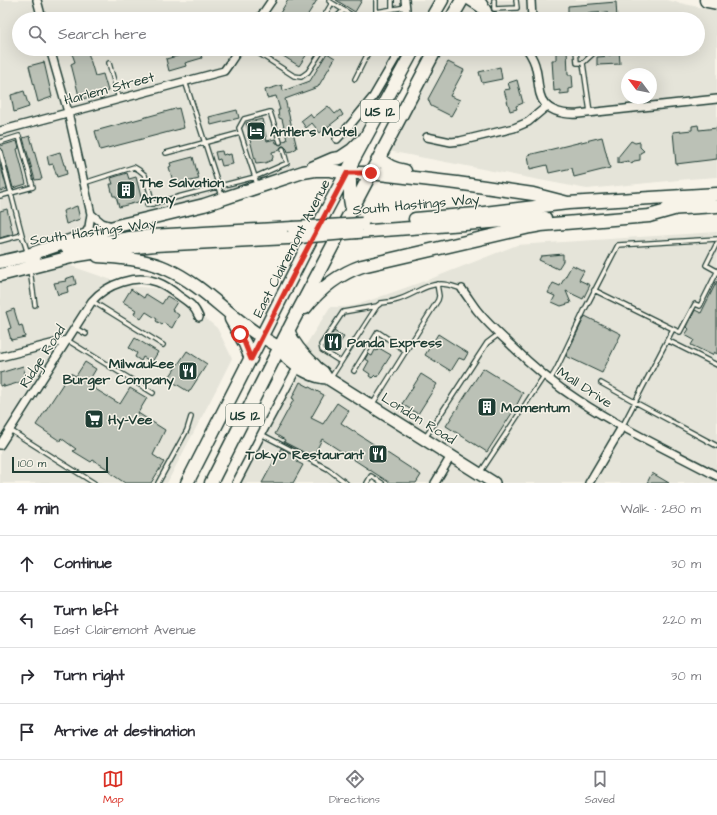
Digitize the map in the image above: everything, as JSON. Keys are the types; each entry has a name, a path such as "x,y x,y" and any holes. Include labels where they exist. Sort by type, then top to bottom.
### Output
{"highway":[{"path":"707,0 717,2"}],"main road":[{"path":"433,0 433,12"},
{"path":"435,12 442,0"},
{"path":"456,12 462,0"},
{"path":"478,0 490,11"},
{"name":"East Clairemont Avenue","path":"187,483 299,264 368,132 410,56"},
{"name":"US 12","path":"211,483 288,330 432,56"},
{"path":"303,172 333,159 340,158 352,150 368,132"},
{"path":"379,158 392,168 457,183"},
{"path":"0,275 85,235 204,205 223,199 256,183 315,170 330,170 347,173 371,173 457,183 533,194 568,203"},
{"path":"347,173 350,181 350,199 352,210"},
{"name":"South Hastings Way","path":"359,228 568,203 717,194"},
{"name":"South Hastings Way","path":"79,255 117,248 291,233 717,206"},
{"path":"315,366 296,346 288,330 312,299 342,275 352,270 362,266 530,227 650,216 674,209"},
{"name":"South Hastings Way","path":"0,262 29,261 78,246 130,238 175,235 291,233"},
{"path":"29,261 79,255 120,258 167,268 192,283 247,328 262,337"},
{"path":"229,314 251,359"}],"street":[{"path":"37,0 40,12"},
{"path":"264,12 272,0"},
{"path":"467,0 490,11"},
{"path":"531,0 532,12"},
{"path":"52,56 68,112 91,214 89,227 85,235"},
{"name":"Harlem Street","path":"0,131 224,71 234,56"},
{"path":"337,139 373,97 396,56"},
{"path":"532,56 537,70 540,96 547,106 566,115 717,99"},
{"path":"427,137 451,142 514,128 528,122 547,106"},
{"path":"91,214 102,223 116,226"},
{"name":"Ridge Road","path":"0,445 92,301 111,286 133,280 156,281 172,290 193,306 200,317"},
{"name":"Mall Drive","path":"462,289 477,310 499,334 547,378 578,401 622,427 716,473"},
{"name":"London Road","path":"262,337 279,348 287,359 298,366 314,376 329,379"},
{"path":"0,357 67,340"},
{"name":"London Road","path":"279,348 291,350 323,372 329,379 494,483"},
{"path":"236,483 298,366"},
{"path":"589,483 622,427"},
{"path":"435,483 451,456"}],"lane":[{"path":"376,0 376,12 392,9 405,4"},
{"path":"392,0 392,9"},
{"path":"494,0 490,11 517,8 516,0"},
{"path":"326,12 331,1 347,12"},
{"path":"263,56 294,76 301,77 308,72 318,56"},
{"path":"355,78 366,56"},
{"path":"577,56 578,63 582,63"},
{"path":"582,63 590,56"},
{"path":"109,63 119,99"},
{"path":"582,63 590,112"},
{"path":"185,81 223,199"},
{"path":"256,183 240,133 240,128 244,119 270,112 280,142"},
{"path":"166,153 240,133"},
{"path":"0,142 19,136 33,187 0,196"},
{"path":"147,205 218,187 256,183 287,163 283,150"},
{"path":"0,151 29,261 35,305"},
{"path":"84,183 134,167 145,175 153,204"},
{"path":"0,241 22,235"},
{"path":"480,474 547,378 556,370 594,290 618,246 717,239"},
{"path":"594,290 680,332 695,304 700,306 717,272 706,265 717,243"},
{"path":"372,406 438,300 439,296 436,284"},
{"path":"341,362 322,350 321,345 343,312 376,306 381,303 397,300 436,284 449,285 462,289"},
{"path":"92,301 163,345"},
{"path":"329,379 376,306"},
{"path":"75,328 86,334"},
{"path":"622,427 673,329"},
{"path":"354,371 378,332 406,351"},
{"path":"424,439 487,343 499,334"},
{"path":"67,340 152,393"},
{"path":"667,340 717,365"},
{"path":"601,383 717,446"},
{"path":"158,483 187,430 191,417"},
{"path":"10,430 94,483"},
{"path":"261,434 328,469 346,483"},
{"path":"367,483 371,476 382,483"}],"shaded area":[{"path":"0,0 442,0 435,12 12,12 12,56 410,56 360,141 303,172 0,259"},
{"path":"462,0 666,0 717,11 717,177 587,189 383,150 432,56 705,56 705,12 455,12"},
{"path":"717,232 717,483 382,483 371,476 367,483 236,483 261,434 305,368 312,354 304,348 330,307 357,305 433,278 517,245"},
{"path":"70,263 71,266 129,286 172,290 217,328 232,358 167,483 0,483 0,280"}],"building":[{"path":"288,0 317,0 309,12 281,12"},
{"path":"336,0 362,0 355,12"},
{"path":"616,2 617,12 568,12 568,6"},
{"path":"73,56 89,56 95,76 103,74 108,91 80,100 71,64 75,62"},
{"path":"177,56 201,56 202,58 185,63 186,66 169,71 166,59"},
{"path":"283,56 306,56 299,66"},
{"name":"Antlers Motel","path":"325,56 332,56 335,58 318,87 285,99 297,148 288,152 284,146 282,146 280,150 272,152 272,160 265,163 256,164 246,123 262,119 267,141 275,139 276,143 280,145 283,141 287,140 282,119 279,118 278,110 280,110 276,96 267,98 265,90 282,85 283,91 310,81"},
{"path":"556,56 567,56 568,75 572,75 573,88 569,89 569,93 560,94 560,90 554,91 552,60 556,60"},
{"path":"619,56 620,64 597,65 597,57"},
{"path":"44,62 52,97 38,102 29,66"},
{"path":"448,62 464,70 450,96 460,100 451,116 431,106 428,99"},
{"path":"500,67 502,79 482,83 479,72"},
{"path":"517,80 523,103 516,106 517,109 510,111 504,90 510,89 508,83"},
{"path":"24,91 29,107 14,112 11,95"},
{"path":"328,106 335,114 340,110 343,115 320,133 312,123 306,128 301,121 310,114 313,118"},
{"path":"179,108 184,128 100,150 95,131"},
{"path":"237,110 239,118 211,125 209,117"},
{"path":"698,125 699,130 717,128 717,159 676,164 673,132 692,130 692,126"},
{"path":"30,136 42,179 35,180 23,138"},
{"path":"602,137 610,168 574,177 572,168 549,173 547,165 530,169 528,155"},
{"path":"17,141 19,148 17,149 26,184 13,188 3,150 0,146"},
{"path":"631,141 635,143 640,142 640,147 644,151 640,153 640,160 634,161 632,164 628,161 618,163 618,157"},
{"path":"222,151 223,155 231,154 233,164 222,166 220,159 217,160 215,152"},
{"path":"60,152 67,174 57,177 53,164 49,165 47,156"},
{"path":"193,157 199,179 174,185 169,167 171,166 170,163"},
{"path":"0,164 7,189 0,191"},
{"name":"The Salvation Army","path":"127,173 129,179 136,177 142,201 119,207 116,196 113,196 110,184 113,184 111,178"},
{"path":"77,206 80,219 66,224 63,211"},
{"path":"7,209 13,234 0,238 0,211"},
{"path":"563,254 563,261 558,269 539,260 541,256"},
{"path":"572,265 584,271 579,280 590,285 583,299 566,291 571,303 561,306 552,302 555,296 548,293 553,283 560,286"},
{"path":"74,276 76,284 67,287 68,292 58,295 54,283 66,281 65,279"},
{"path":"717,281 717,354 714,352 712,355 691,345 694,340 685,335 689,329 687,327 695,310 701,313"},
{"path":"131,289 144,298 146,294 162,304 167,296 177,302 172,310 179,315 172,328 164,323 162,325 156,321 157,319 146,312 141,319 134,314 136,310 123,302"},
{"path":"14,309 19,326 22,325 25,337 11,340 8,329 11,328 6,312"},
{"path":"585,316 621,334 602,373 566,356"},
{"name":"Panda Express","path":"334,331 344,337 333,353 324,346"},
{"path":"438,334 468,353 464,360 459,358 451,371 425,355"},
{"path":"135,338 158,352 152,362 143,357 141,361 135,357 137,353 129,348"},
{"path":"379,348 391,355 377,377 375,375 372,378 369,376 370,374 364,370 369,361 365,359 368,354 372,356 375,350 377,351"},
{"name":"Milwaukee Burger Company","path":"187,351 207,364 189,392 168,379"},
{"name":"Hy-Vee","path":"85,362 96,369 87,384 120,404 130,388 147,398 138,413 165,430 153,455 164,462 151,483 125,483 110,473 111,471 93,460 91,462 73,451 76,449 61,438 60,441 36,425 70,373 76,376"},
{"path":"23,366 26,378 23,379 24,381 4,387 4,385 0,386 0,373"},
{"path":"483,368 523,393 487,452 446,426"},
{"path":"421,374 437,384 418,414 402,404"},
{"path":"300,382 324,395 311,418 323,424 337,403 349,411 341,423 421,475 416,483 390,483 322,439 313,457 284,442 285,440 275,434 294,399 292,398"},
{"path":"281,448 299,458 297,462 303,465 293,483 262,483"},
{"path":"652,473 669,483 647,483"}],"place":[{"name":"Antlers Motel","path":"256,131"},
{"name":"The Salvation Army","path":"126,190"},
{"name":"Panda Express","path":"333,342"},
{"name":"Milwaukee Burger Company","path":"188,371"},
{"name":"Momentum","path":"487,407"},
{"name":"Hy-Vee","path":"94,419"},
{"name":"Tokyo Restaurant","path":"378,454"}],"route":[{"path":"240,334 251,359 347,173 371,173"}]}
